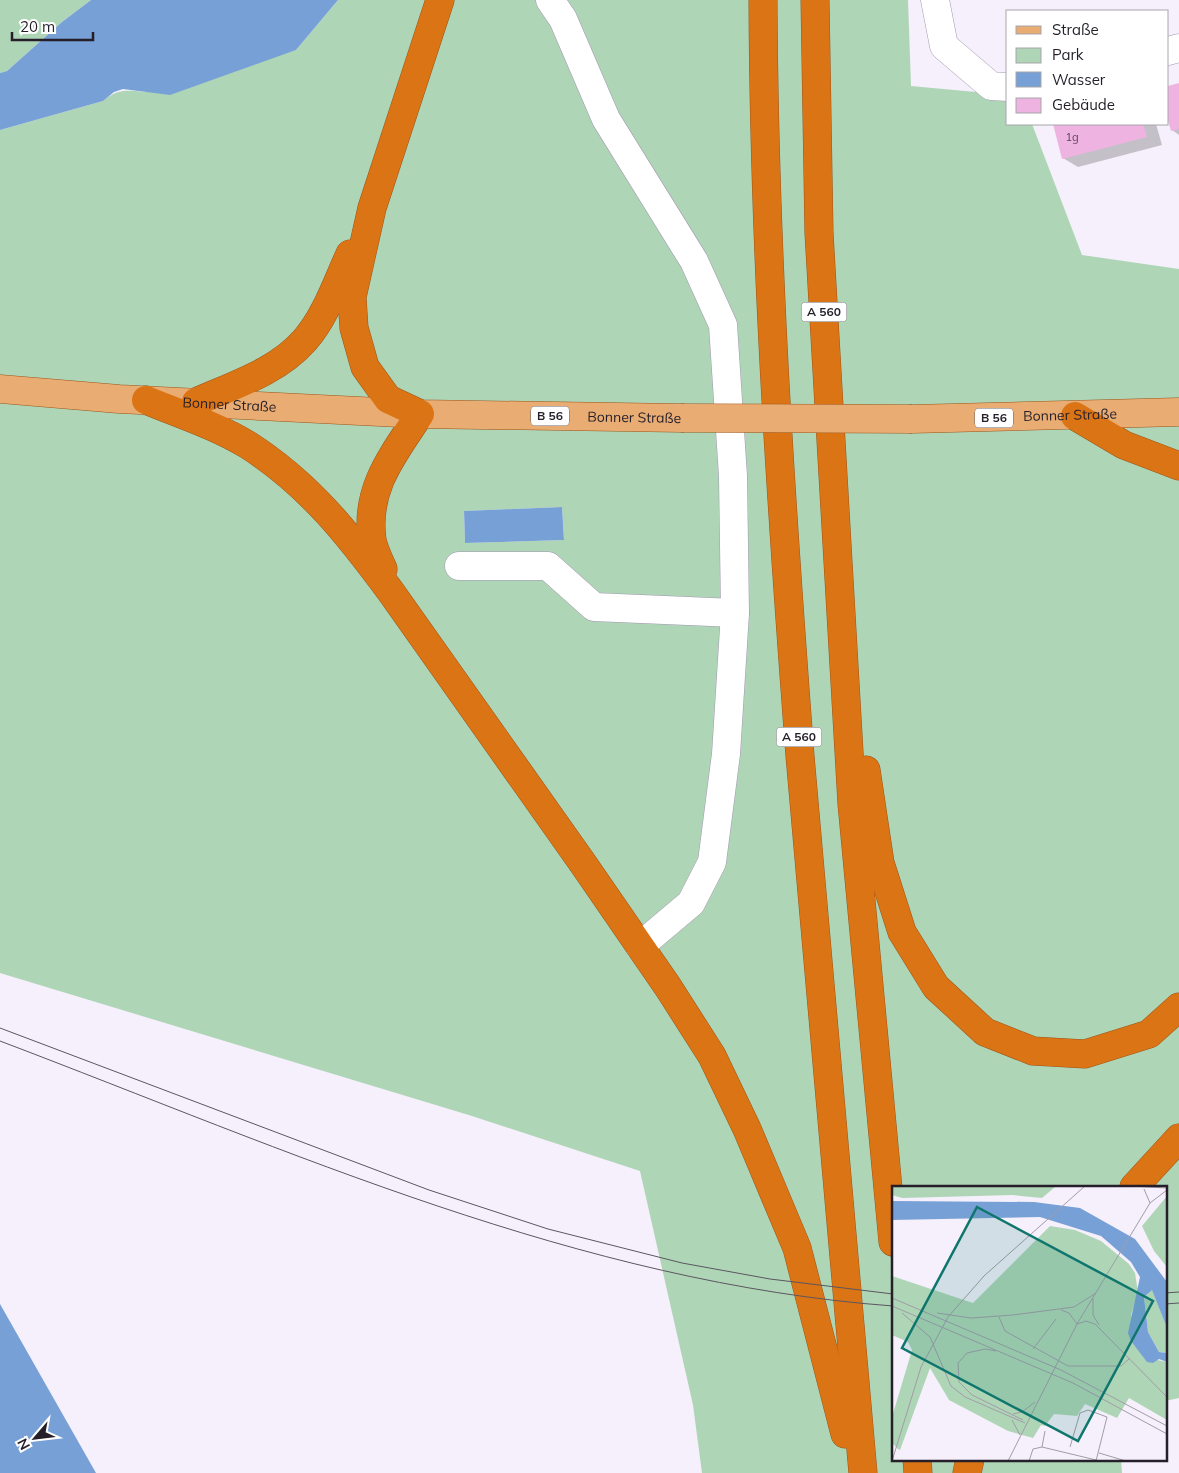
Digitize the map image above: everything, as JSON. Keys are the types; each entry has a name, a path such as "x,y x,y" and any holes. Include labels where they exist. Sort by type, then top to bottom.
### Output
{"highway":[{"path":"391,592 372,542 371,506 381,475 420,414 388,399 365,367 354,328 352,297 372,208 440,0"},
{"name":"A 560","path":"763,0 773,363 790,617 828,1116 862,1473"},
{"name":"A 560","path":"815,0 818,233 843,624 852,804 892,1231"},
{"path":"196,402 270,369 305,340 318,322 372,208"},
{"path":"146,400 247,445 316,498 346,531 640,946 712,1056 747,1129 797,1248 830,1370 854,1473"},
{"path":"1075,416 1124,445 1179,466"},
{"path":"843,624 880,863 902,932 936,986 985,1032 1033,1051 1085,1054 1149,1034 1179,1007"},
{"path":"1135,1186 1179,1138"},
{"path":"917,1460 918,1473"},
{"path":"967,1473 970,1460"}],"main road":[{"name":"Bonner Straße","path":"0,389 146,400 420,414 912,419 1179,412"}],"street":[{"path":"550,0 563,19 606,118 694,261 723,325 733,476 734,613 726,754 712,862 691,903 640,946"},
{"path":"935,0 944,46 991,86 1006,87"},
{"path":"459,566 548,566 594,607 734,613"}],"green space":[{"path":"0,0 91,0 62,22 7,71 0,73"},
{"path":"338,0 908,0 911,86 1006,95 1006,125 1032,125 1082,255 1179,269 1179,1398 1166,1401 1166,1186 892,1186 892,1460 1121,1460 1122,1473 702,1473 693,1405 640,1171 472,1116 0,973 0,130 103,101 117,92 145,92 296,50","holes":["562,507 564,540 465,543 464,511"]}],"water":[{"path":"91,0 338,0 296,50 170,95 123,89 114,92 103,101 0,130 0,73 7,71 62,22"},
{"path":"562,507 564,540 465,543 464,511"},
{"path":"0,1304 96,1473 0,1473"}],"building":[{"path":"1179,83 1179,129 1171,131 1169,124 1169,86"},
{"path":"1053,125 1143,125 1147,137 1062,159"}],"tram line":[{"path":"0,1028 429,1190 548,1229 682,1263 770,1279 892,1294"},
{"path":"0,1041 327,1167 438,1206 549,1241 662,1270 777,1293 892,1306"},
{"path":"1166,1293 1179,1292"},
{"path":"1166,1304 1179,1303"}]}
